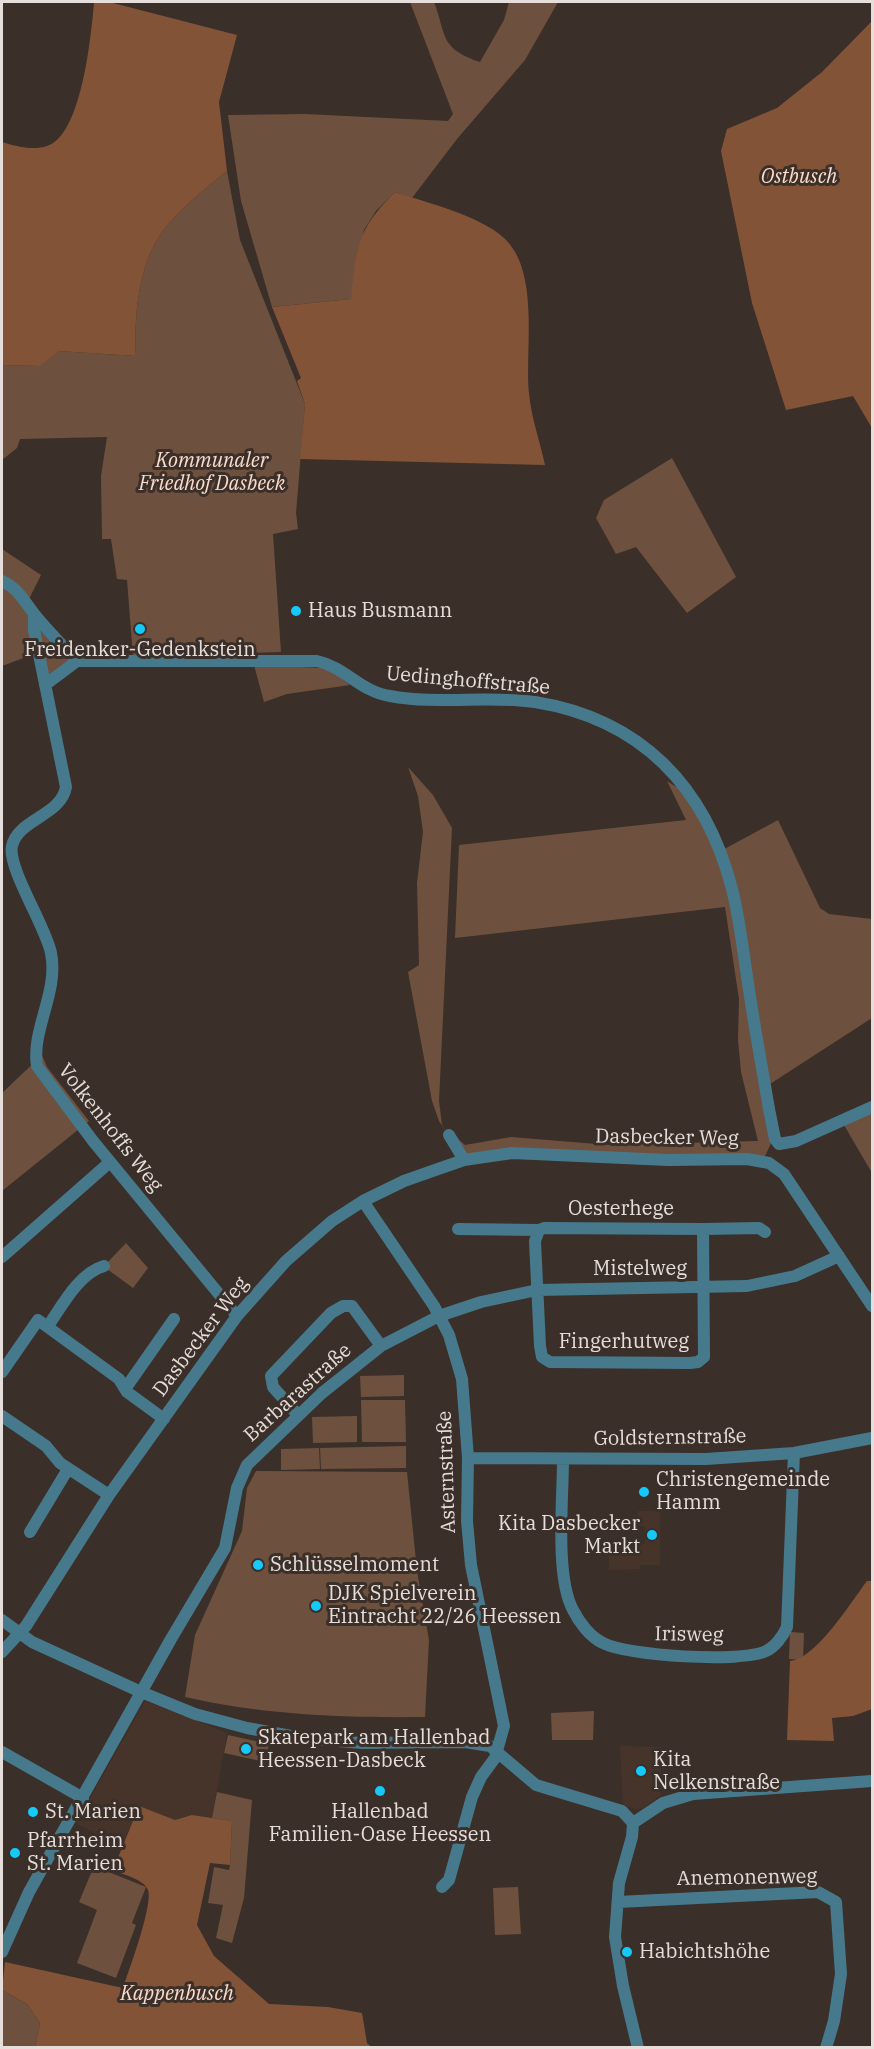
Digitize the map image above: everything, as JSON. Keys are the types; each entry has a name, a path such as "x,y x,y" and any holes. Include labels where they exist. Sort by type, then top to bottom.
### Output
{"street":[{"path":"2,581 10,584 25,599 34,614 77,662 45,685 34,630 34,614"},
{"name":"Uedinghoffstraße","path":"77,662 317,661 334,666 362,686 387,696 534,702 580,714 620,731 674,771 698,807 718,849 733,890 769,1109 775,1138 779,1144"},
{"name":"Volkenhoffs Weg","path":"45,685 66,787 65,795 59,803 15,839 11,848 14,865 48,939 52,955 50,993 36,1060 50,1086 237,1316"},
{"path":"873,1107 796,1142 779,1144 769,1163 784,1174 873,1306"},
{"path":"449,1135 464,1160"},
{"name":"Dasbecker Weg","path":"2,1652 20,1632 109,1495 237,1316 286,1261 332,1221 363,1201 404,1181 464,1160 502,1154 531,1153 668,1160 747,1159 769,1163"},
{"path":"2,1257 110,1162"},
{"name":"Asternstraße","path":"363,1201 418,1279 439,1316 449,1335 462,1379 468,1458 469,1553 477,1608 504,1726 498,1750"},
{"name":"Oesterhege","path":"458,1228 539,1230 544,1228 759,1228 765,1232"},
{"path":"703,1229 705,1288"},
{"path":"537,1290 535,1241 539,1230"},
{"name":"Mistelweg","path":"439,1316 481,1302 537,1290 738,1287 785,1278 838,1256"},
{"path":"48,1326 82,1280 94,1269 104,1266"},
{"name":"Fingerhutweg","path":"537,1290 540,1352 550,1362 690,1363 698,1362 704,1357 705,1288"},
{"path":"297,1414 273,1386 271,1376 331,1313 343,1306 352,1306 381,1346"},
{"name":"Barbarastraße","path":"2,1952 29,1892 225,1548 237,1488 247,1465 297,1414 381,1346 439,1316"},
{"path":"125,1389 174,1319"},
{"path":"2,1372 38,1320 119,1379 125,1389 164,1419"},
{"path":"2,1416 46,1446 68,1469 109,1495"},
{"name":"Goldsternstraße","path":"468,1458 706,1460 795,1453 873,1438"},
{"name":"Irisweg","path":"563,1460 565,1591 583,1626 600,1642 622,1651 745,1656 767,1651 783,1636 787,1627 795,1453"},
{"path":"30,1532 68,1469"},
{"path":"2,1620 32,1642 141,1692 195,1713 282,1735 379,1744 481,1743 498,1750 536,1785 622,1811 633,1823 632,1837 623,1864 616,1947 638,2048"},
{"path":"442,1887 449,1880 476,1787 498,1750"},
{"path":"2,1752 83,1798"},
{"path":"633,1823 663,1803 693,1794 873,1781"},
{"name":"Anemonenweg","path":"618,1902 819,1892 831,1898 837,1908 841,1977 834,2021 826,2048"}],"shaded area":[{"name":"Kita Dasbecker Markt","path":"638,1511 660,1511 660,1565 640,1565 640,1569 609,1570 609,1544 645,1544 645,1526 638,1526"},
{"path":"145,1701 227,1733 212,1818 192,1815 175,1820 139,1806 121,1848 76,1823"},
{"name":"Kita Nelkenstraße","path":"620,1746 661,1747 661,1795 643,1808 636,1809 623,1805"}],"green space":[{"path":"109,2 237,35 219,102 227,171 177,214 155,244 139,291 136,356 59,351 40,366 2,365 2,142 36,148 47,146 59,138 69,124 83,82 94,3"},
{"path":"410,2 434,2 446,40 457,51 480,62 504,20 509,2 558,2 525,60 457,139 412,198 395,192 376,211 364,230 351,299 272,307 241,201 228,115 305,114 448,121 453,114"},
{"name":"Ostbusch","path":"872,21 872,428 853,396 786,410 752,303 721,151 727,129 777,108 822,72"},
{"name":"Kommunaler Friedhof Dasbeck","path":"227,171 240,240 305,404 296,513 298,529 273,534 281,652 133,656 127,580 117,579 111,539 102,539 101,476 107,437 20,439 17,448 2,460 2,365 39,366 59,351 136,356 139,291 155,244 177,214"},
{"path":"395,192 452,210 481,223 504,238 515,252 523,270 527,290 529,393 545,465 300,459 305,404 297,381 301,378 272,307 351,299 357,253 361,241 373,218"},
{"path":"672,458 736,577 687,613 636,547 616,554 596,518 604,500"},
{"path":"2,549 41,575 26,605 37,653 2,666"},
{"path":"43,629 68,658 69,666 50,676 45,674 39,630"},
{"path":"254,665 325,668 333,671 350,685 287,694 264,702"},
{"path":"408,767 433,795 452,828 439,1101 442,1125 458,1150 439,1121 432,1101 408,972 419,965 417,883 423,832 418,796"},
{"path":"667,781 686,793 717,853 778,820 820,908 829,914 872,919 872,1018 770,1084 777,1131 765,1156 468,1156 457,1138 465,1145 511,1137 609,1145 758,1141 741,1072 738,1040 739,999 725,907 455,938 459,845 686,820"},
{"path":"42,1055 47,1067 89,1121 2,1191 2,1093"},
{"path":"872,1111 872,1173 844,1125"},
{"path":"126,1243 148,1268 133,1288 107,1269 106,1264"},
{"path":"404,1375 404,1396 361,1397 360,1376"},
{"path":"361,1400 405,1400 406,1442 362,1442"},
{"path":"357,1416 357,1442 313,1443 312,1417"},
{"path":"406,1446 406,1468 321,1469 320,1448"},
{"path":"319,1448 320,1469 281,1470 281,1449"},
{"name":"DJK Spielverein Eintracht 22/26 Heessen","path":"256,1471 407,1472 417,1571 429,1640 425,1717 365,1717 274,1712 185,1697 195,1635 242,1531 247,1488"},
{"path":"867,1581 872,1581 872,1709 853,1716 832,1718 834,1741 787,1740 790,1661 811,1651 822,1640"},
{"path":"790,1632 804,1633 803,1660 789,1659"},
{"path":"594,1711 593,1740 552,1740 551,1713"},
{"name":"Skatepark am Hallenbad Heessen-Dasbeck","path":"228,1735 269,1744 265,1762 224,1753"},
{"path":"217,1792 252,1800 244,1898 232,1943 216,1938 223,1905 208,1903 214,1867 229,1870 230,1865 232,1821 212,1818"},
{"name":"Kappenbusch","path":"139,1806 175,1820 192,1815 232,1821 230,1865 210,1863 197,1925 214,1956 269,2004 328,2007 362,2013 367,2043 371,2047 35,2047 40,2023 27,2004 2,1990 5,1962 123,1988 144,1923 149,1898 148,1890 143,1883 113,1870"},
{"path":"94,1866 146,1887 132,1923 136,1925 116,1978 77,1963 97,1910 79,1902"},
{"path":"518,1887 521,1934 495,1935 493,1888"},
{"path":"2,1990 27,2004 40,2023 35,2047 2,2047"}],"place":[{"name":"Haus Busmann","path":"296,611"},
{"name":"Freidenker-Gedenkstein","path":"140,629"},
{"name":"Christengemeinde Hamm","path":"644,1492"},
{"name":"Kita Dasbecker Markt","path":"652,1535"},
{"name":"Schlüsselmoment","path":"258,1565"},
{"name":"DJK Spielverein Eintracht 22/26 Heessen","path":"316,1606"},
{"name":"Skatepark am Hallenbad Heessen-Dasbeck","path":"246,1749"},
{"name":"Kita Nelkenstraße","path":"641,1771"},
{"name":"Hallenbad Familien-Oase Heessen","path":"380,1791"},
{"name":"St. Marien","path":"33,1812"},
{"name":"Pfarrheim St. Marien","path":"15,1853"},
{"name":"Habichtshöhe","path":"627,1952"}]}
